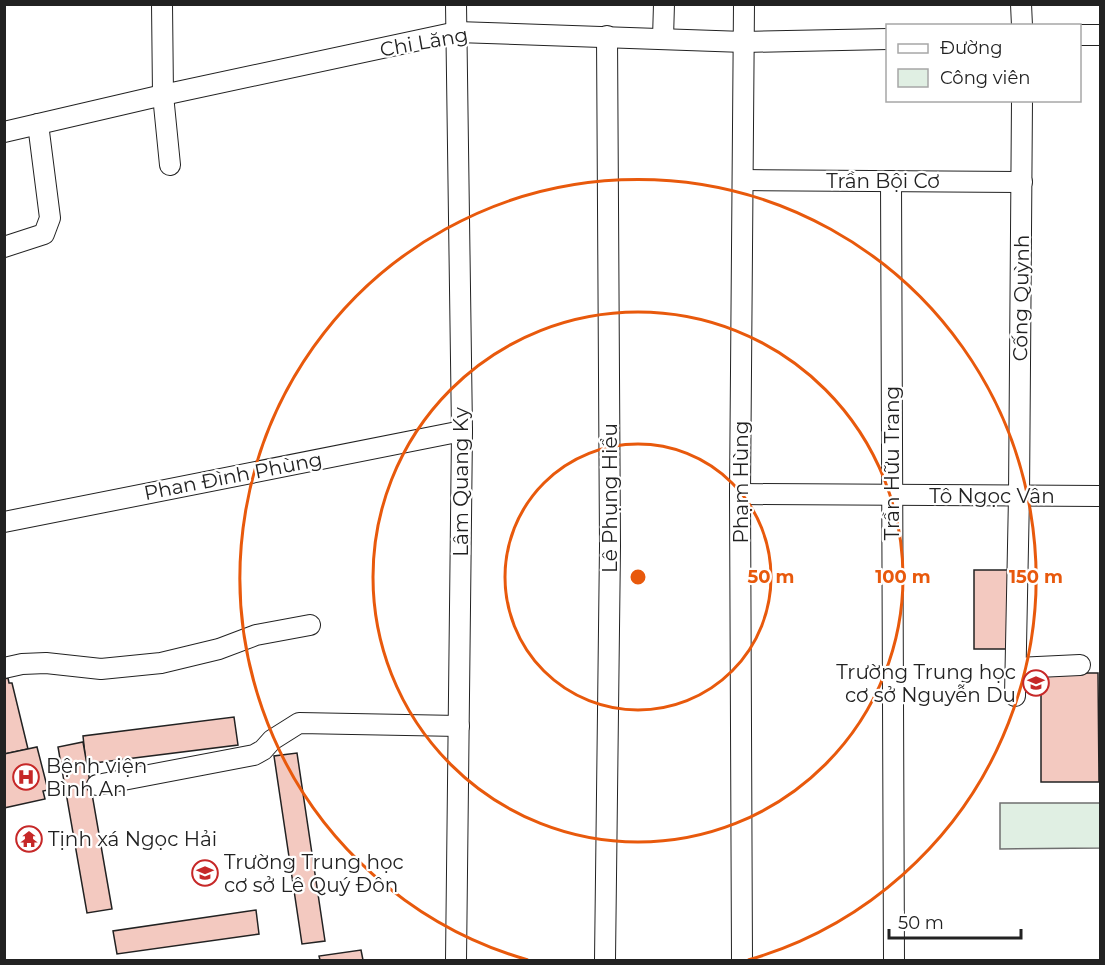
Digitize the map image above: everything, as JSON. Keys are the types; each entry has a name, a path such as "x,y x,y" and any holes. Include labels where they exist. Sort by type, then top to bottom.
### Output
{"street":[{"path":"162,4 163,95 170,165"},
{"name":"Lâm Quang Ky","path":"456,4 462,431 456,960"},
{"path":"663,38 664,4"},
{"name":"Phạm Hùng","path":"742,960 740,494 744,4"},
{"path":"1021,4 1022,24"},
{"name":"Chi Lăng","path":"4,132 163,95 457,32 744,42 886,39"},
{"path":"1081,36 1101,35"},
{"name":"Lê Phụng Hiểu","path":"605,960 610,546 607,36"},
{"name":"Cống Quỳnh","path":"1015,696 1022,102"},
{"path":"4,247 44,234 48,227 50,218 38,124"},
{"name":"Trần Bội Cơ","path":"743,180 1022,183"},
{"name":"Trần Hữu Trang","path":"891,182 894,960"},
{"name":"Phan Đình Phùng","path":"4,522 462,431"},
{"name":"Tô Ngọc Vân","path":"740,494 1101,496"},
{"path":"4,669 22,664 46,663 101,669 161,663 219,649 256,635 310,625"},
{"path":"1016,668 1080,665"},
{"path":"97,785 254,754 299,723 459,726"}],"green space":[{"path":"1000,803 1100,803 1100,848 1000,849"}],"building":[{"path":"974,570 1010,570 1010,649 974,649"},
{"path":"1041,673 1098,673 1099,782 1041,782"},
{"path":"8,678 9,683 12,683 28,749 4,754 4,679"},
{"path":"234,717 238,745 86,764 83,736"},
{"path":"83,742 112,909 87,913 58,747"},
{"path":"37,747 48,790 43,791 45,799 4,808 4,754"},
{"path":"297,753 325,941 302,944 274,756"},
{"path":"256,910 259,934 117,954 113,931"},
{"path":"361,950 363,960 320,960 319,956"}],"place":[{"name":"Trường Trung học cơ sở Nguyễn Du","path":"1036,683"},
{"name":"Bệnh viện Bình An","path":"26,777"},
{"name":"Tịnh xá Ngọc Hải","path":"29,839"},
{"name":"Trường Trung học cơ sở Lê Quý Đôn","path":"205,873"}]}
